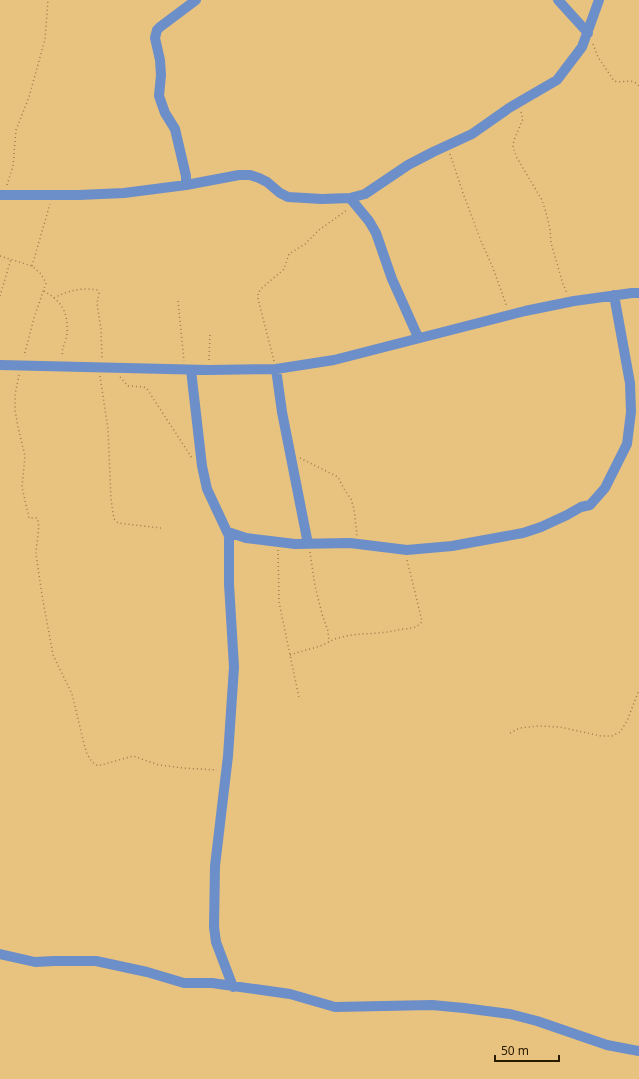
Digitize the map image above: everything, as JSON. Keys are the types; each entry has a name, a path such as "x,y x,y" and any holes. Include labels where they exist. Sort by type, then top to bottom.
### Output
{"street":[{"path":"186,185 186,176 175,129 165,113 159,96 161,75 160,60 155,38 157,30 160,27 196,0"},
{"path":"558,0 588,33"},
{"path":"2,195 79,195 124,192 186,185 239,175 250,175 268,182 280,193 288,197 353,201 408,165 472,134 516,104 557,80 582,48 599,0"},
{"path":"353,201 369,221 376,233 392,279 418,337"},
{"path":"0,365 188,370 276,369 334,360 418,337 574,301 636,293 639,284"},
{"path":"228,532 246,538 295,544 334,542 405,550 452,546 523,534 567,516 581,507 590,505 605,488 627,444 631,412 630,383 614,295"},
{"path":"276,369 282,412 308,544"},
{"path":"188,370 202,466 207,489 228,532 229,584 234,667 228,756 215,866 214,934 233,987"},
{"path":"0,954 35,962 96,961 146,972 184,983 212,983 290,994 335,1007 432,1005 510,1014 537,1021 607,1045 639,1051"}],"path":[{"path":"2,195 12,166 16,130 29,97 45,39 48,0"},
{"path":"588,33 598,57 614,80 618,82 632,81 639,86"},
{"path":"516,104 523,118 514,140 513,147 517,158 542,200 550,229 551,243 563,284 568,295 574,301"},
{"path":"447,146 463,194 510,315"},
{"path":"32,266 54,195"},
{"path":"276,369 264,327 258,300 258,293 284,269 289,254 305,244 353,201"},
{"path":"0,256 32,266 41,274 46,283 36,310 28,342 20,365 15,395 18,427 25,456 22,487 30,518 37,518 39,522 36,554 53,655 72,694 89,759 94,764 101,765 133,756 159,765 177,768 226,771"},
{"path":"0,296 10,259"},
{"path":"54,298 68,291 84,289 95,289 98,291 97,304 101,329 101,382 108,429 111,499 114,519 118,523 161,528"},
{"path":"44,290 60,304 66,320 66,337 62,348 62,354 66,367"},
{"path":"178,301 188,370"},
{"path":"209,370 210,332"},
{"path":"115,368 128,386 144,387 147,389 188,454 195,462"},
{"path":"290,454 338,477 351,499 354,509 358,544"},
{"path":"278,542 279,602 299,698"},
{"path":"308,544 322,614 328,631 329,642"},
{"path":"290,654 353,634 387,633 409,629 421,623 422,621 405,550"},
{"path":"510,733 520,728 538,726 560,728 601,736 612,736 620,732 627,721 639,690"}]}
